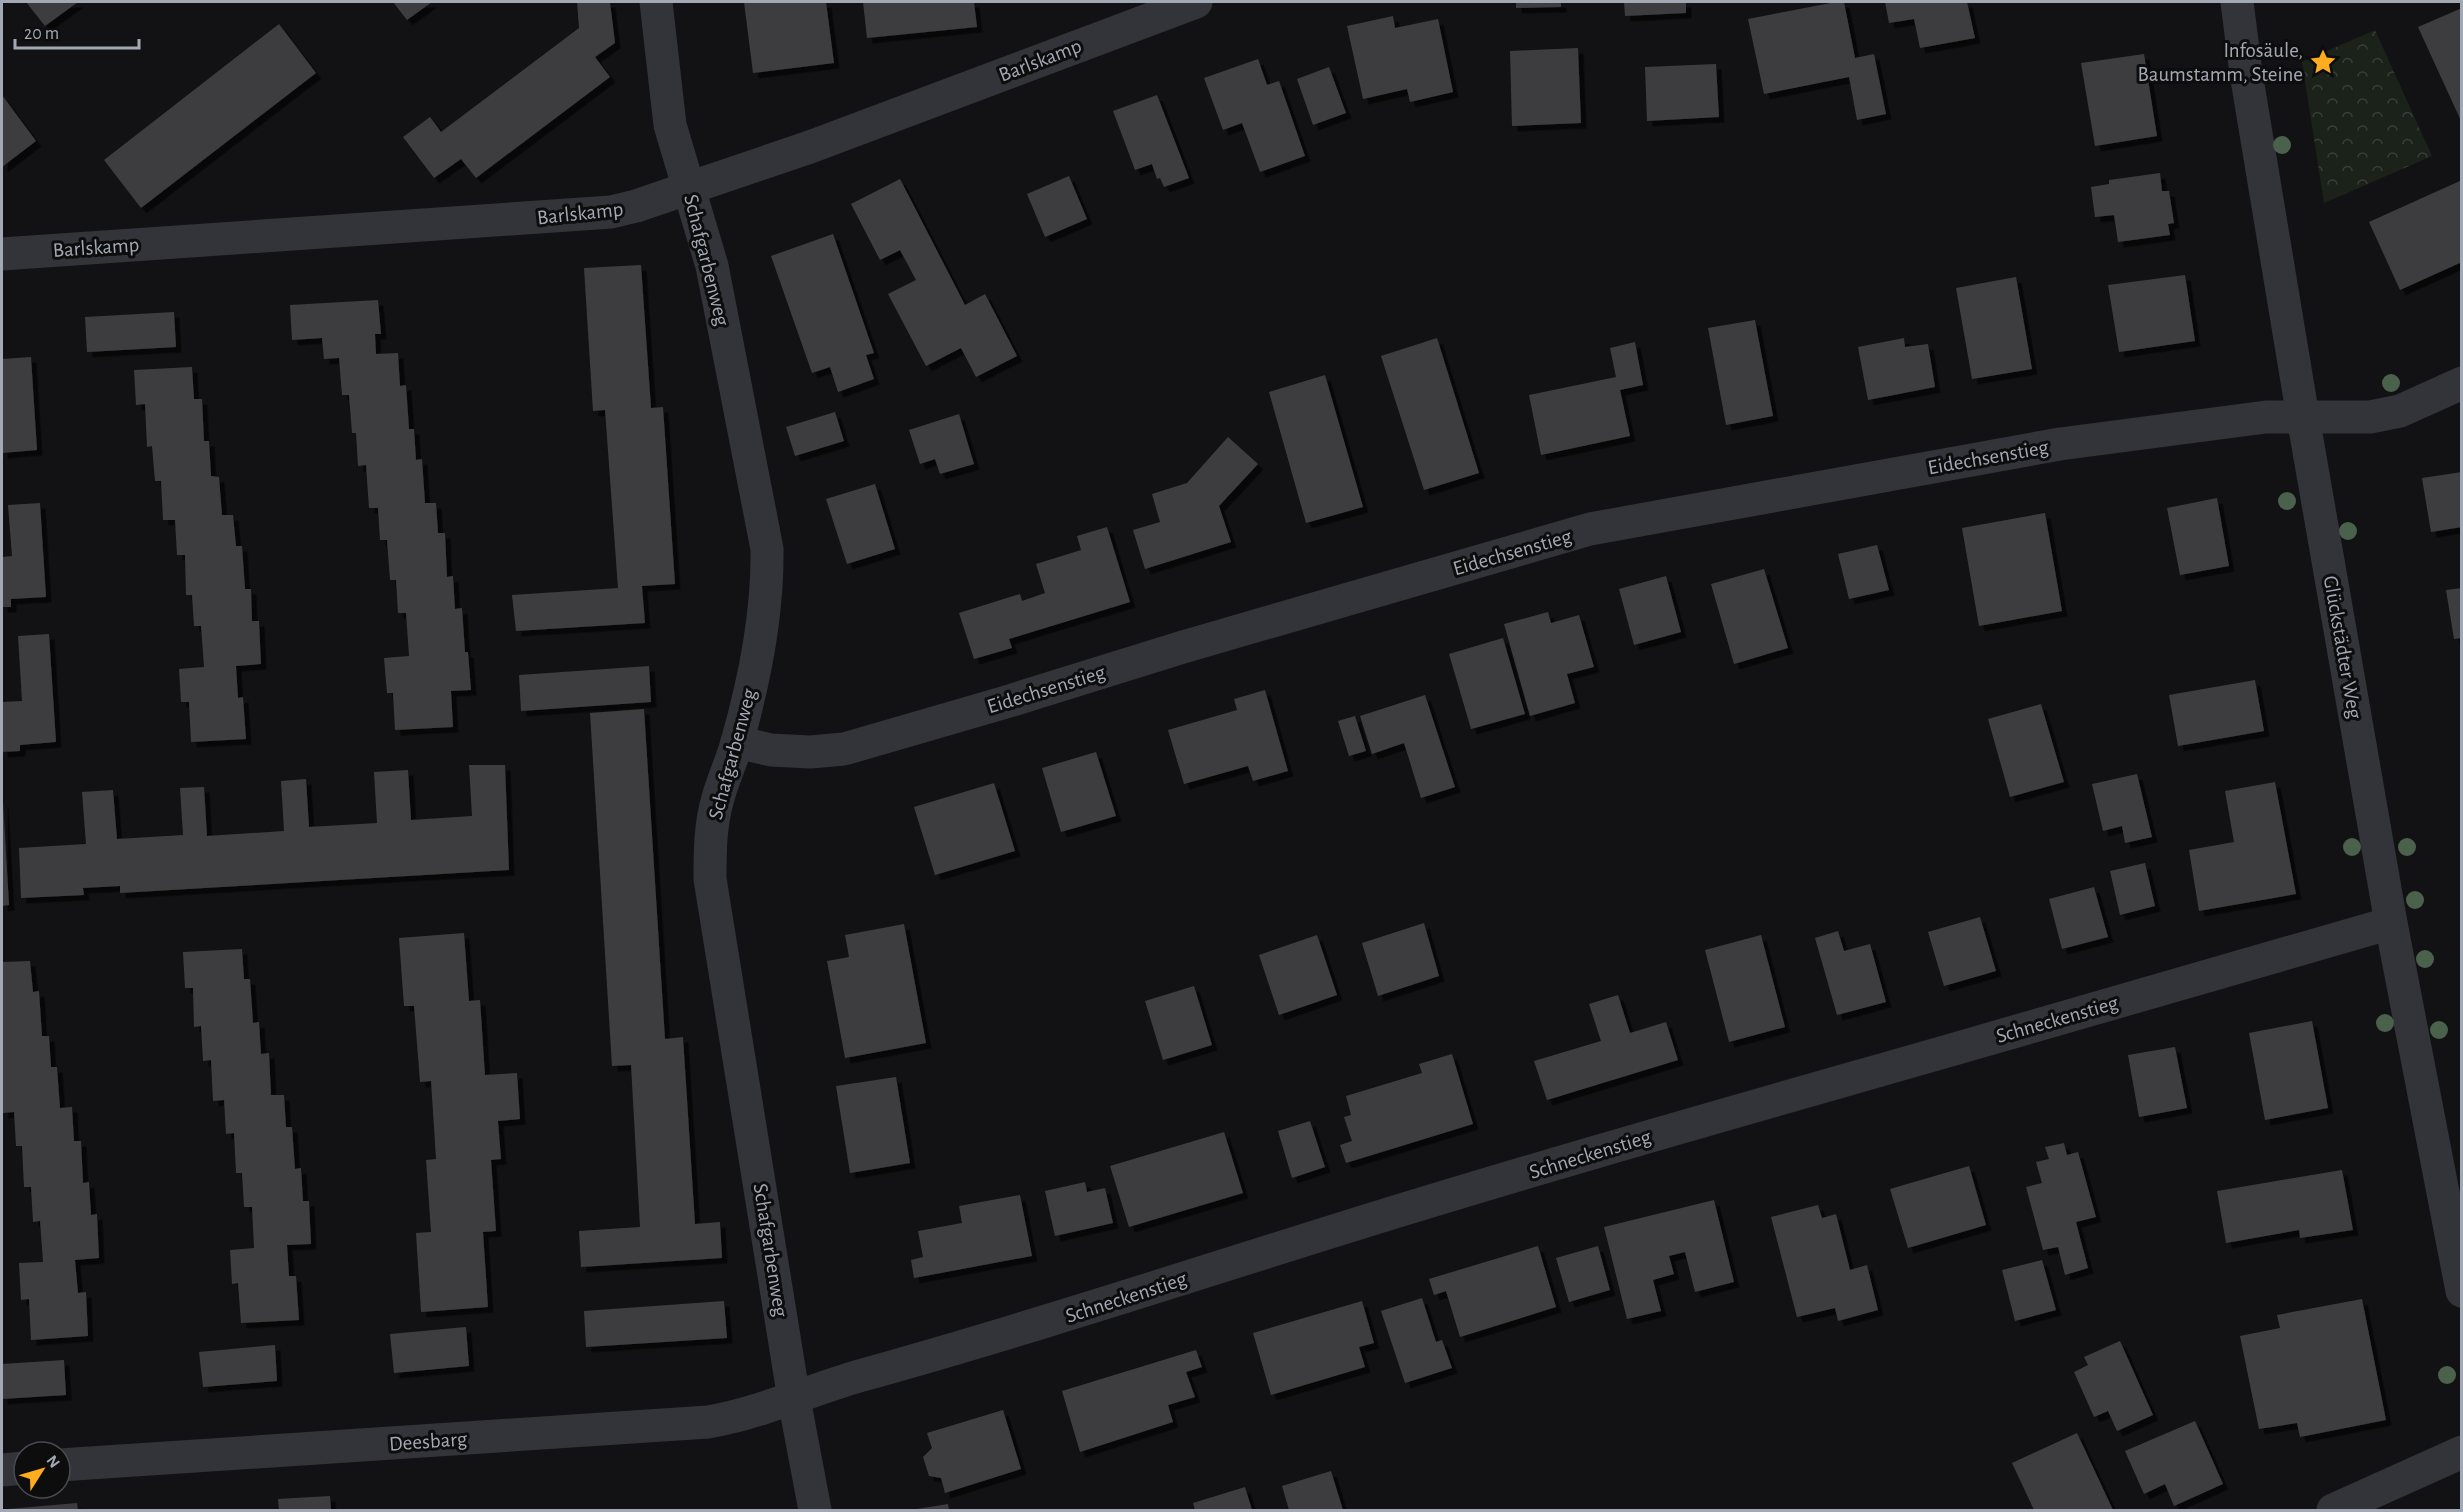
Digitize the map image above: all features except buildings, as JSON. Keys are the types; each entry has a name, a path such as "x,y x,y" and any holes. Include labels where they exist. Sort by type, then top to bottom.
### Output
{"street":[{"name":"Schafgarbenweg","path":"656,2 670,125 712,266 767,549 768,588 762,636 737,742 717,799 710,839 710,879 794,1399 815,1510"},
{"name":"Barlskamp","path":"2,254 610,212 689,189 810,147 1196,2"},
{"name":"Glückstädter Weg","path":"2237,2 2246,73 2303,417 2391,923 2462,1291"},
{"name":"Eidechsenstieg","path":"737,742 771,750 810,752 844,749 1183,647 1590,530 2060,444 2266,417 2370,417 2400,411 2462,383"},
{"name":"Schneckenstieg","path":"794,1399 826,1386 1010,1334 1353,1225 1659,1133 2391,923"},
{"name":"Deesbarg","path":"72,1465 708,1422 729,1419 794,1399"},
{"path":"2333,1510 2462,1452"}],"green space":[{"path":"2375,30 2432,156 2324,203 2302,62"}],"place":[{"name":"Infosäule, Baumstamm, Steine","path":"2323,62"}]}
